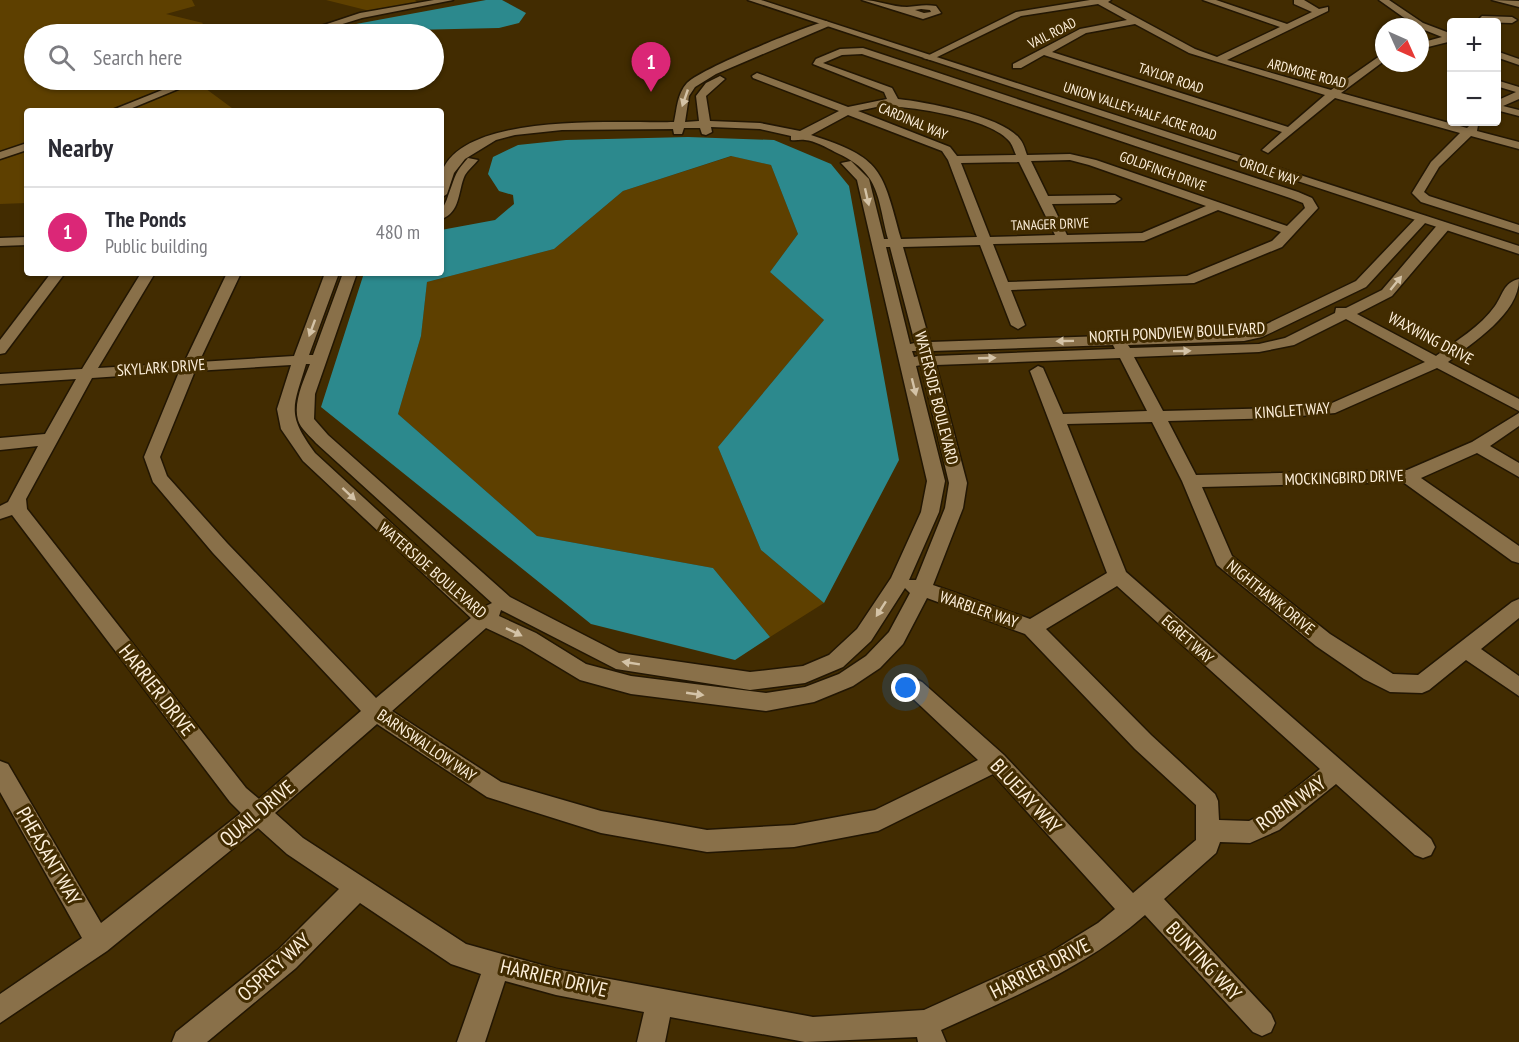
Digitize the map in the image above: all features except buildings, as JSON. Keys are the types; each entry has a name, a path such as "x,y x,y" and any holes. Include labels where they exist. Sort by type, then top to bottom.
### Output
{"street":[{"path":"335,24 360,16 449,0"},
{"name":"UNION VALLEY-HALF ACRE ROAD","path":"752,0 1519,250"},
{"path":"866,0 909,10"},
{"path":"928,58 1020,14 1101,0"},
{"path":"942,62 1033,16 1101,0"},
{"name":"ARDMORE ROAD","path":"1101,0 1192,51 1333,94 1519,146"},
{"path":"1207,0 1288,27"},
{"path":"1300,0 1296,2 1319,12"},
{"path":"1218,60 1330,7 1327,3 1318,0"},
{"path":"1383,0 1420,25 1447,36"},
{"path":"1496,0 1519,6 1509,27 1501,28"},
{"path":"1501,19 1512,20"},
{"name":"VAIL ROAD","path":"1017,66 1083,31 1136,21"},
{"path":"678,129 684,96 690,85 712,72 826,24"},
{"path":"706,129 700,108 700,95 704,88 838,28"},
{"path":"971,37 984,40"},
{"path":"1429,44 1447,39"},
{"name":"ORIOLE WAY","path":"894,102 888,90 818,64 840,52 862,51 1294,195 1308,201 1312,208 1277,244 1189,280 1002,286"},
{"name":"TAYLOR ROAD","path":"1043,52 1102,68 1143,86 1289,131"},
{"path":"1501,55 1519,62"},
{"path":"1268,150 1333,94 1375,63"},
{"name":"CARDINAL WAY","path":"758,76 940,146 954,160 1018,326"},
{"path":"1501,84 1519,90"},
{"path":"123,108 169,90"},
{"path":"1501,104 1519,95"},
{"path":"797,137 868,104 894,102 924,104 1003,130 1014,139 1063,239"},
{"path":"1501,107 1519,113"},
{"name":"WATERSIDE BOULEVARD","path":"331,276 300,359 285,409 289,429 309,457 484,618 529,639 580,671 631,685 766,702 807,696 846,680 873,662 896,638 922,589 954,508 958,483 926,353 876,175 854,157 797,137 753,125 706,129 536,129 496,137 473,147 455,161 444,178"},
{"path":"1475,126 1458,140 1419,187 1418,193 1425,199 1519,229"},
{"name":"WATERSIDE BOULEVARD","path":"444,211 454,199 459,175 474,158 488,148 529,136 678,129"},
{"name":"WATERSIDE BOULEVARD","path":"349,276 307,394 306,420 322,439 502,602 616,661 750,681 805,674 836,661 864,635 899,581 930,512 936,481 863,179 848,164 797,137"},
{"path":"0,156 24,147"},
{"name":"GOLDFINCH DRIVE","path":"954,160 1070,157 1092,162 1290,231"},
{"path":"444,181 458,180"},
{"path":"1043,200 1115,199"},
{"name":"TANAGER DRIVE","path":"878,243 1144,237 1217,206"},
{"name":"NORTH PONDVIEW BOULEVARD","path":"906,354 1121,346 1245,337 1267,331 1361,284 1422,219"},
{"name":"NORTH PONDVIEW BOULEVARD","path":"1121,346 1259,348 1289,342 1387,293 1444,226"},
{"path":"0,242 24,241"},
{"path":"1396,247 1418,256"},
{"path":"0,350 56,276"},
{"name":"HARRIER DRIVE","path":"9,509 17,499 87,373 146,276"},
{"name":"BARNSWALLOW WAY","path":"233,276 190,365 152,457 159,478 220,548 375,711 495,790 602,822 707,841 794,836 878,820 996,762"},
{"name":"KINGLET WAY","path":"1057,419 1335,408 1438,362 1484,326 1502,307 1508,292 1519,283"},
{"name":"WAXWING DRIVE","path":"1326,303 1519,406"},
{"path":"1502,307 1519,313"},
{"name":"NIGHTHAWK DRIVE","path":"1121,346 1191,481 1224,560 1323,640 1371,674 1390,683 1422,684 1519,607"},
{"name":"SKYLARK DRIVE","path":"0,379 321,358"},
{"name":"EGRET WAY","path":"1038,372 1118,576 1423,847"},
{"name":"MOCKINGBIRD DRIVE","path":"1191,481 1407,476 1478,446 1519,418"},
{"path":"0,444 51,439"},
{"path":"1478,446 1519,471"},
{"path":"1407,476 1519,556"},
{"name":"HARRIER DRIVE","path":"9,509 18,510 238,795 295,846 460,955 556,982 813,1030 928,1033 1055,964 1107,932 1208,845 1207,801 1143,742 1032,628"},
{"name":"WARBLER WAY","path":"899,581 1032,628 1118,576"},
{"name":"QUAIL DRIVE","path":"0,1010 98,942 259,813 502,602"},
{"path":"1466,649 1519,687"},
{"name":"BLUEJAY WAY","path":"915,688 996,762 1139,904"},
{"name":"ROBIN WAY","path":"1207,831 1250,832 1271,822 1336,770"},
{"name":"PHEASANT WAY","path":"0,771 98,942"},
{"name":"OSPREY WAY","path":"186,1042 287,959 357,887"},
{"name":"BUNTING WAY","path":"1139,904 1262,1023"},
{"path":"471,1042 497,965"},
{"path":"651,1042 660,1001"}],"shaded area":[{"path":"0,0 192,0 195,6 166,14 202,24 24,24 24,90 208,90 232,108 24,108 24,203 0,204"},
{"path":"326,0 415,0 418,3 374,12"},
{"path":"732,156 771,165 798,234 770,272 824,320 718,447 761,550 824,603 770,637 713,568 537,536 398,414 421,336 427,282 554,249 623,191"}],"water":[{"path":"486,0 502,0 526,13 519,23 499,28 444,29 444,24 356,24"},
{"path":"688,137 774,140 831,164 849,186 899,460 824,603 761,550 718,447 824,320 770,272 798,234 771,165 731,156 623,191 554,249 427,282 421,336 398,414 537,536 713,568 770,637 735,660 591,624 321,407 363,276 444,276 444,229 495,220 514,204 513,195 499,191 488,174 493,157 518,145 566,140"}],"place":[{"name":"The Ponds","path":"651,92"}]}
